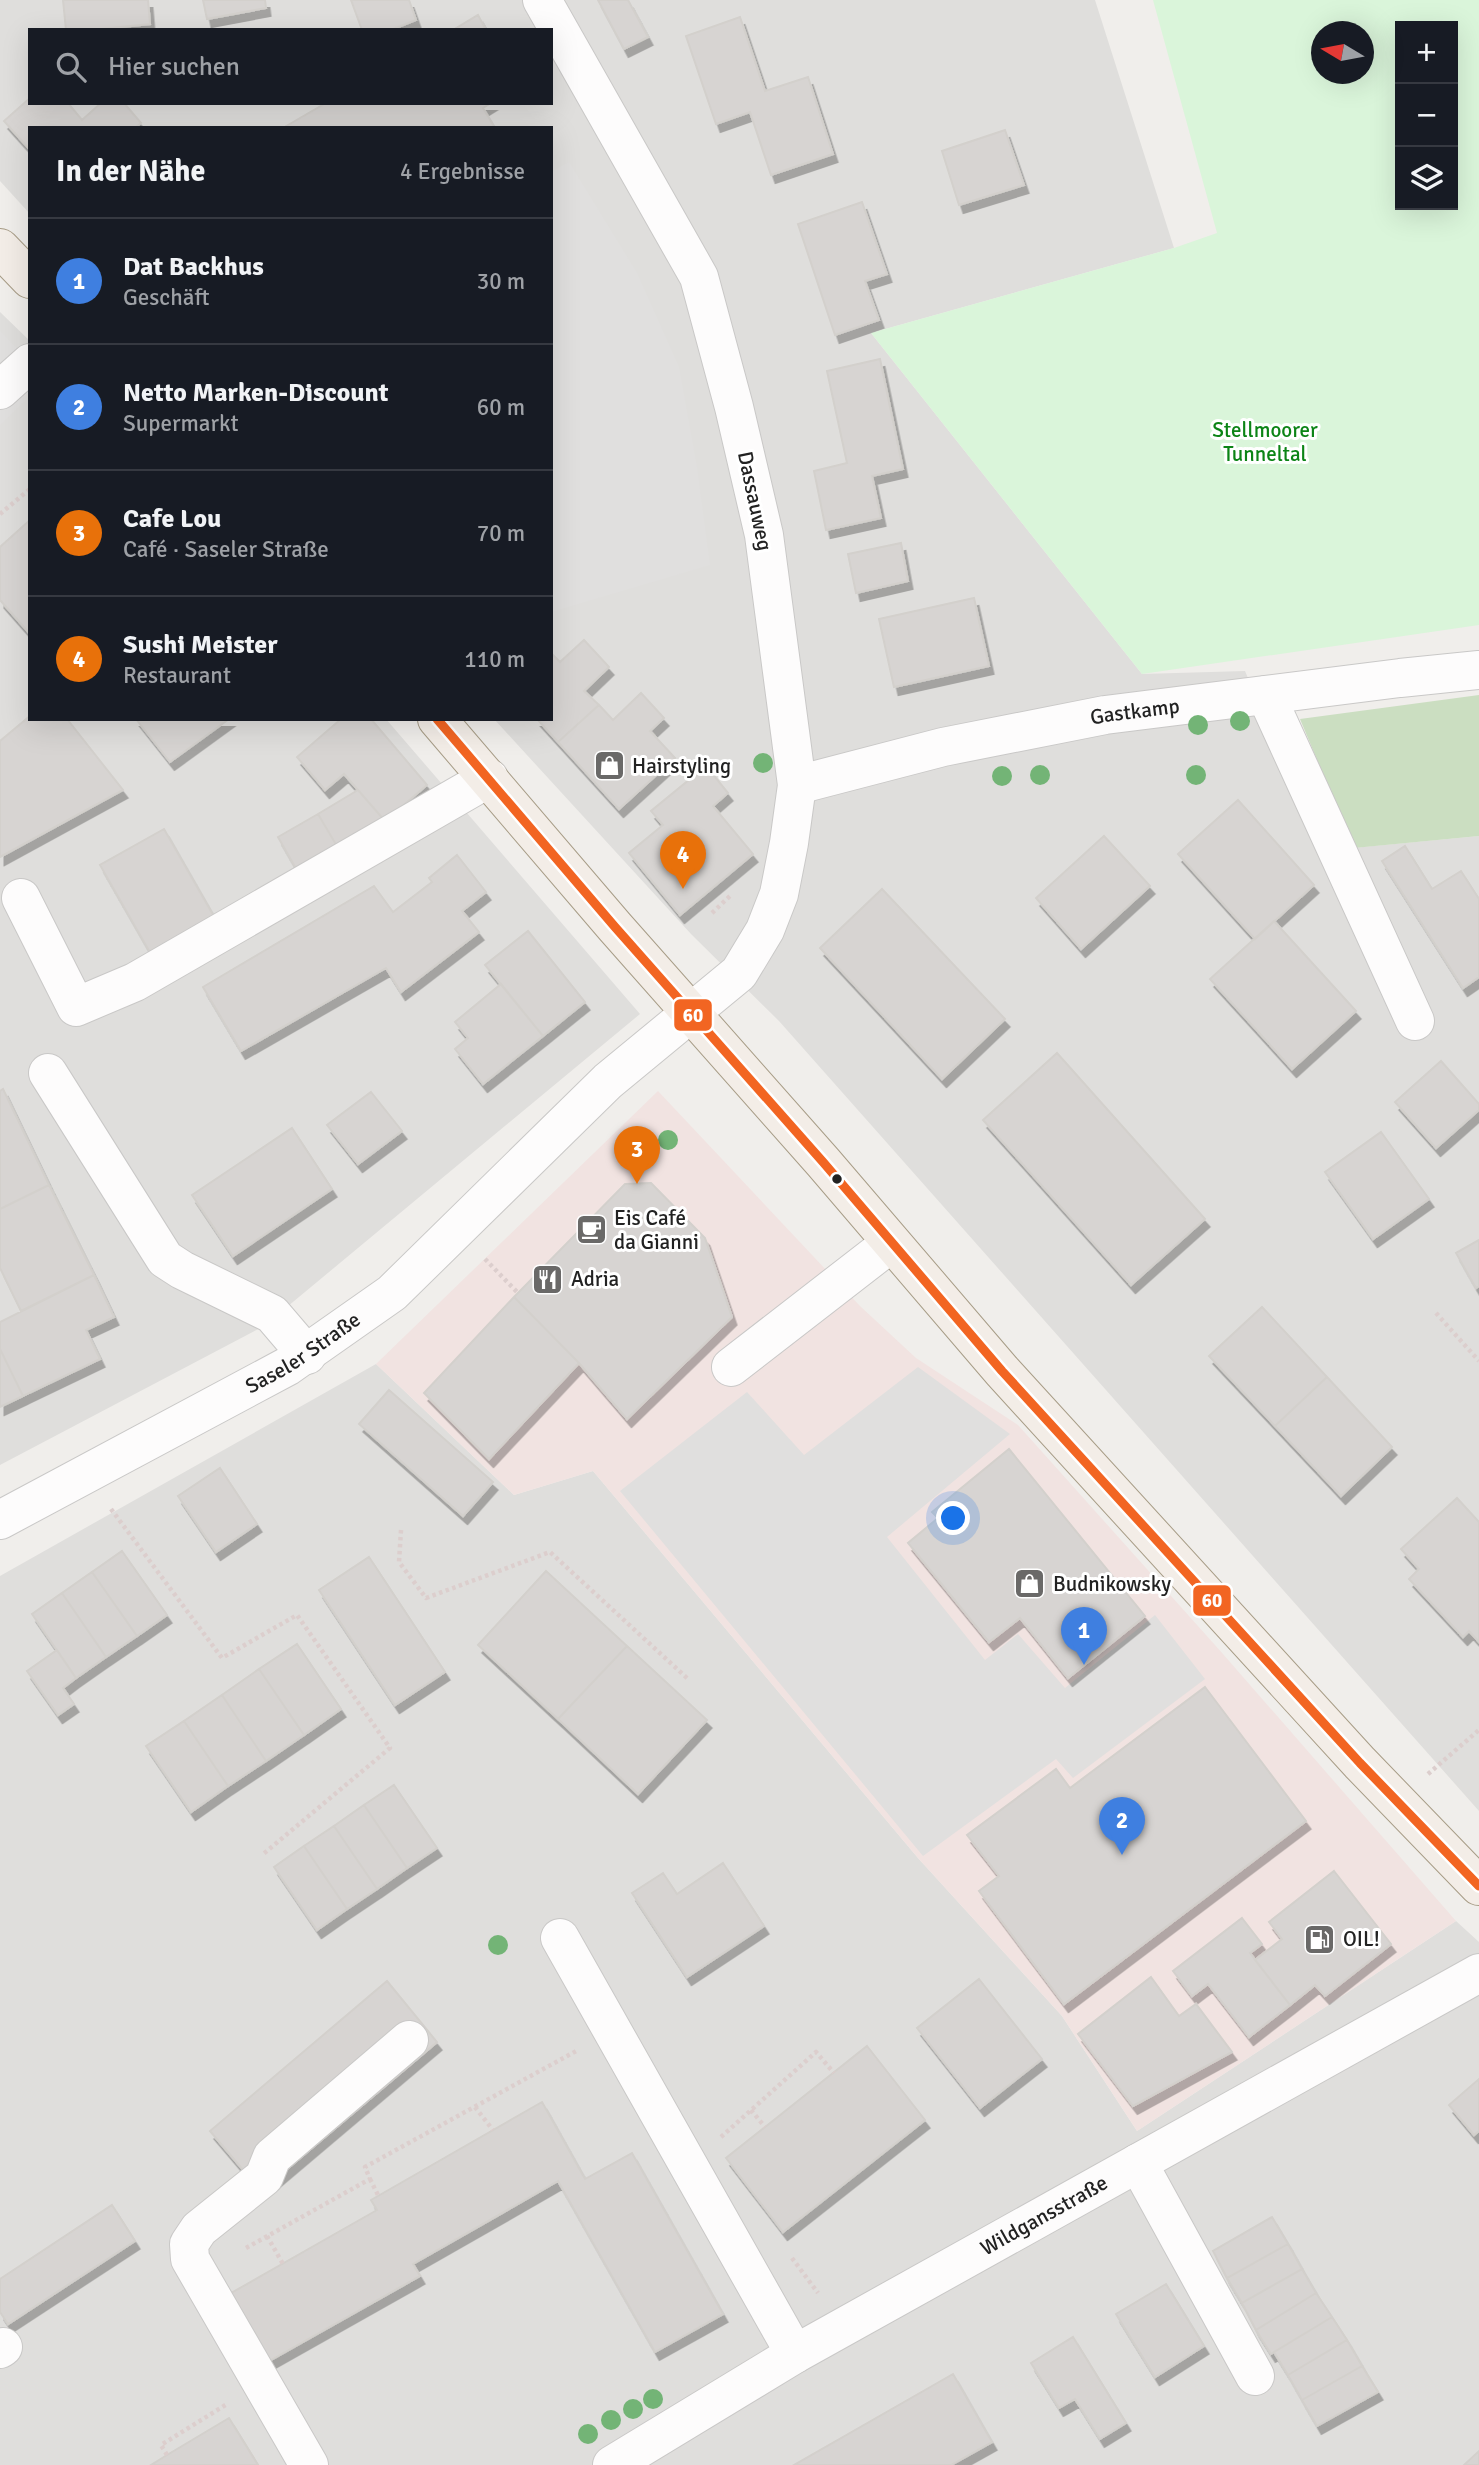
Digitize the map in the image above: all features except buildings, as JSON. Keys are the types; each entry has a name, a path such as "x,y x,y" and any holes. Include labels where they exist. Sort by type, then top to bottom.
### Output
{"main road":[{"path":"0,248 28,277"},
{"path":"439,721 1002,1371 1360,1763 1479,1886"}],"street":[{"name":"Dassauweg","path":"542,0 699,277 734,407 764,535 797,785 789,843 779,894 765,930 738,973 691,1014"},
{"path":"0,390 28,365"},
{"name":"Gastkamp","path":"797,785 943,747 1105,715 1479,670"},
{"path":"1266,695 1415,1021"},
{"path":"21,898 75,1007 135,982 489,778"},
{"name":"Saseler Straße","path":"0,1520 307,1355 392,1293 608,1081 691,1014"},
{"path":"48,1073 165,1259 272,1314 307,1355"},
{"path":"731,1367 891,1243"},
{"path":"560,1938 795,2354"},
{"name":"Wildgansstraße","path":"624,2463 795,2354 1479,1973"},
{"path":"309,2465 190,2259 188,2244 199,2228 264,2177 272,2157 409,2040"},
{"path":"1138,2163 1255,2376"}],"path":[{"path":"0,514 28,491"},
{"path":"501,1275 518,1293"},
{"path":"1436,1313 1479,1361"},
{"path":"85,1474 222,1658 297,1615 390,1748 262,1855"},
{"path":"401,1530 398,1562 426,1598 550,1552 688,1679"},
{"path":"1397,1800 1479,1730"},
{"path":"378,2195 366,2167 613,2031"},
{"path":"689,2166 816,2052 834,2073"},
{"path":"475,2107 493,2130"},
{"path":"751,2110 765,2127"},
{"path":"199,2274 370,2179"},
{"path":"267,2236 283,2264"},
{"path":"167,2455 161,2445 229,2402"}],"shaded area":[{"path":"0,0 1095,0 1174,248 871,333 1142,674 1245,671 1321,851 1479,836 1479,1811 779,1021 691,934 496,721 553,721 553,126 28,126 28,212 0,181"},
{"path":"569,162 637,273 679,367 697,467 710,565 553,611 553,171"},
{"path":"0,312 28,339 28,721 388,721 640,1014 264,1326 0,1465"},
{"path":"0,331 28,360 28,398 0,425"},
{"path":"658,1091 860,1306 916,1358 1018,1425 1456,1921 1137,2131 1062,2016 918,1858 593,1471 514,1495 376,1364"},
{"path":"376,1364 514,1495 593,1471 918,1858 1062,2016 1137,2131 1456,1921 1479,1942 1479,2465 0,2465 0,1576"},
{"path":"918,1367 1010,1434 887,1537 985,1660 1018,1634 1065,1688 1155,1615 1205,1679 1073,1778 1056,1759 923,1856 620,1491 747,1392 804,1455"}],"green space":[{"name":"Stellmoorer Tunneltal","path":"1153,0 1479,0 1479,625 1142,674 871,333 1174,248 1217,233"},
{"path":"1479,695 1479,836 1354,848 1300,719"}],"transit line":[{"name":"60","path":"439,721 1002,1371 1360,1763 1479,1886"}],"place":[{"name":"Hairstyling","path":"609,766"},
{"name":"Sushi Meister","path":"683,889"},
{"name":"Cafe Lou","path":"637,1184"},
{"name":"Eis Café da Gianni","path":"591,1230"},
{"name":"Adria","path":"548,1279"},
{"name":"Budnikowsky","path":"1030,1584"},
{"name":"Dat Backhus","path":"1084,1665"},
{"name":"Netto Marken-Discount","path":"1122,1855"},
{"name":"OIL!","path":"1320,1939"}]}
